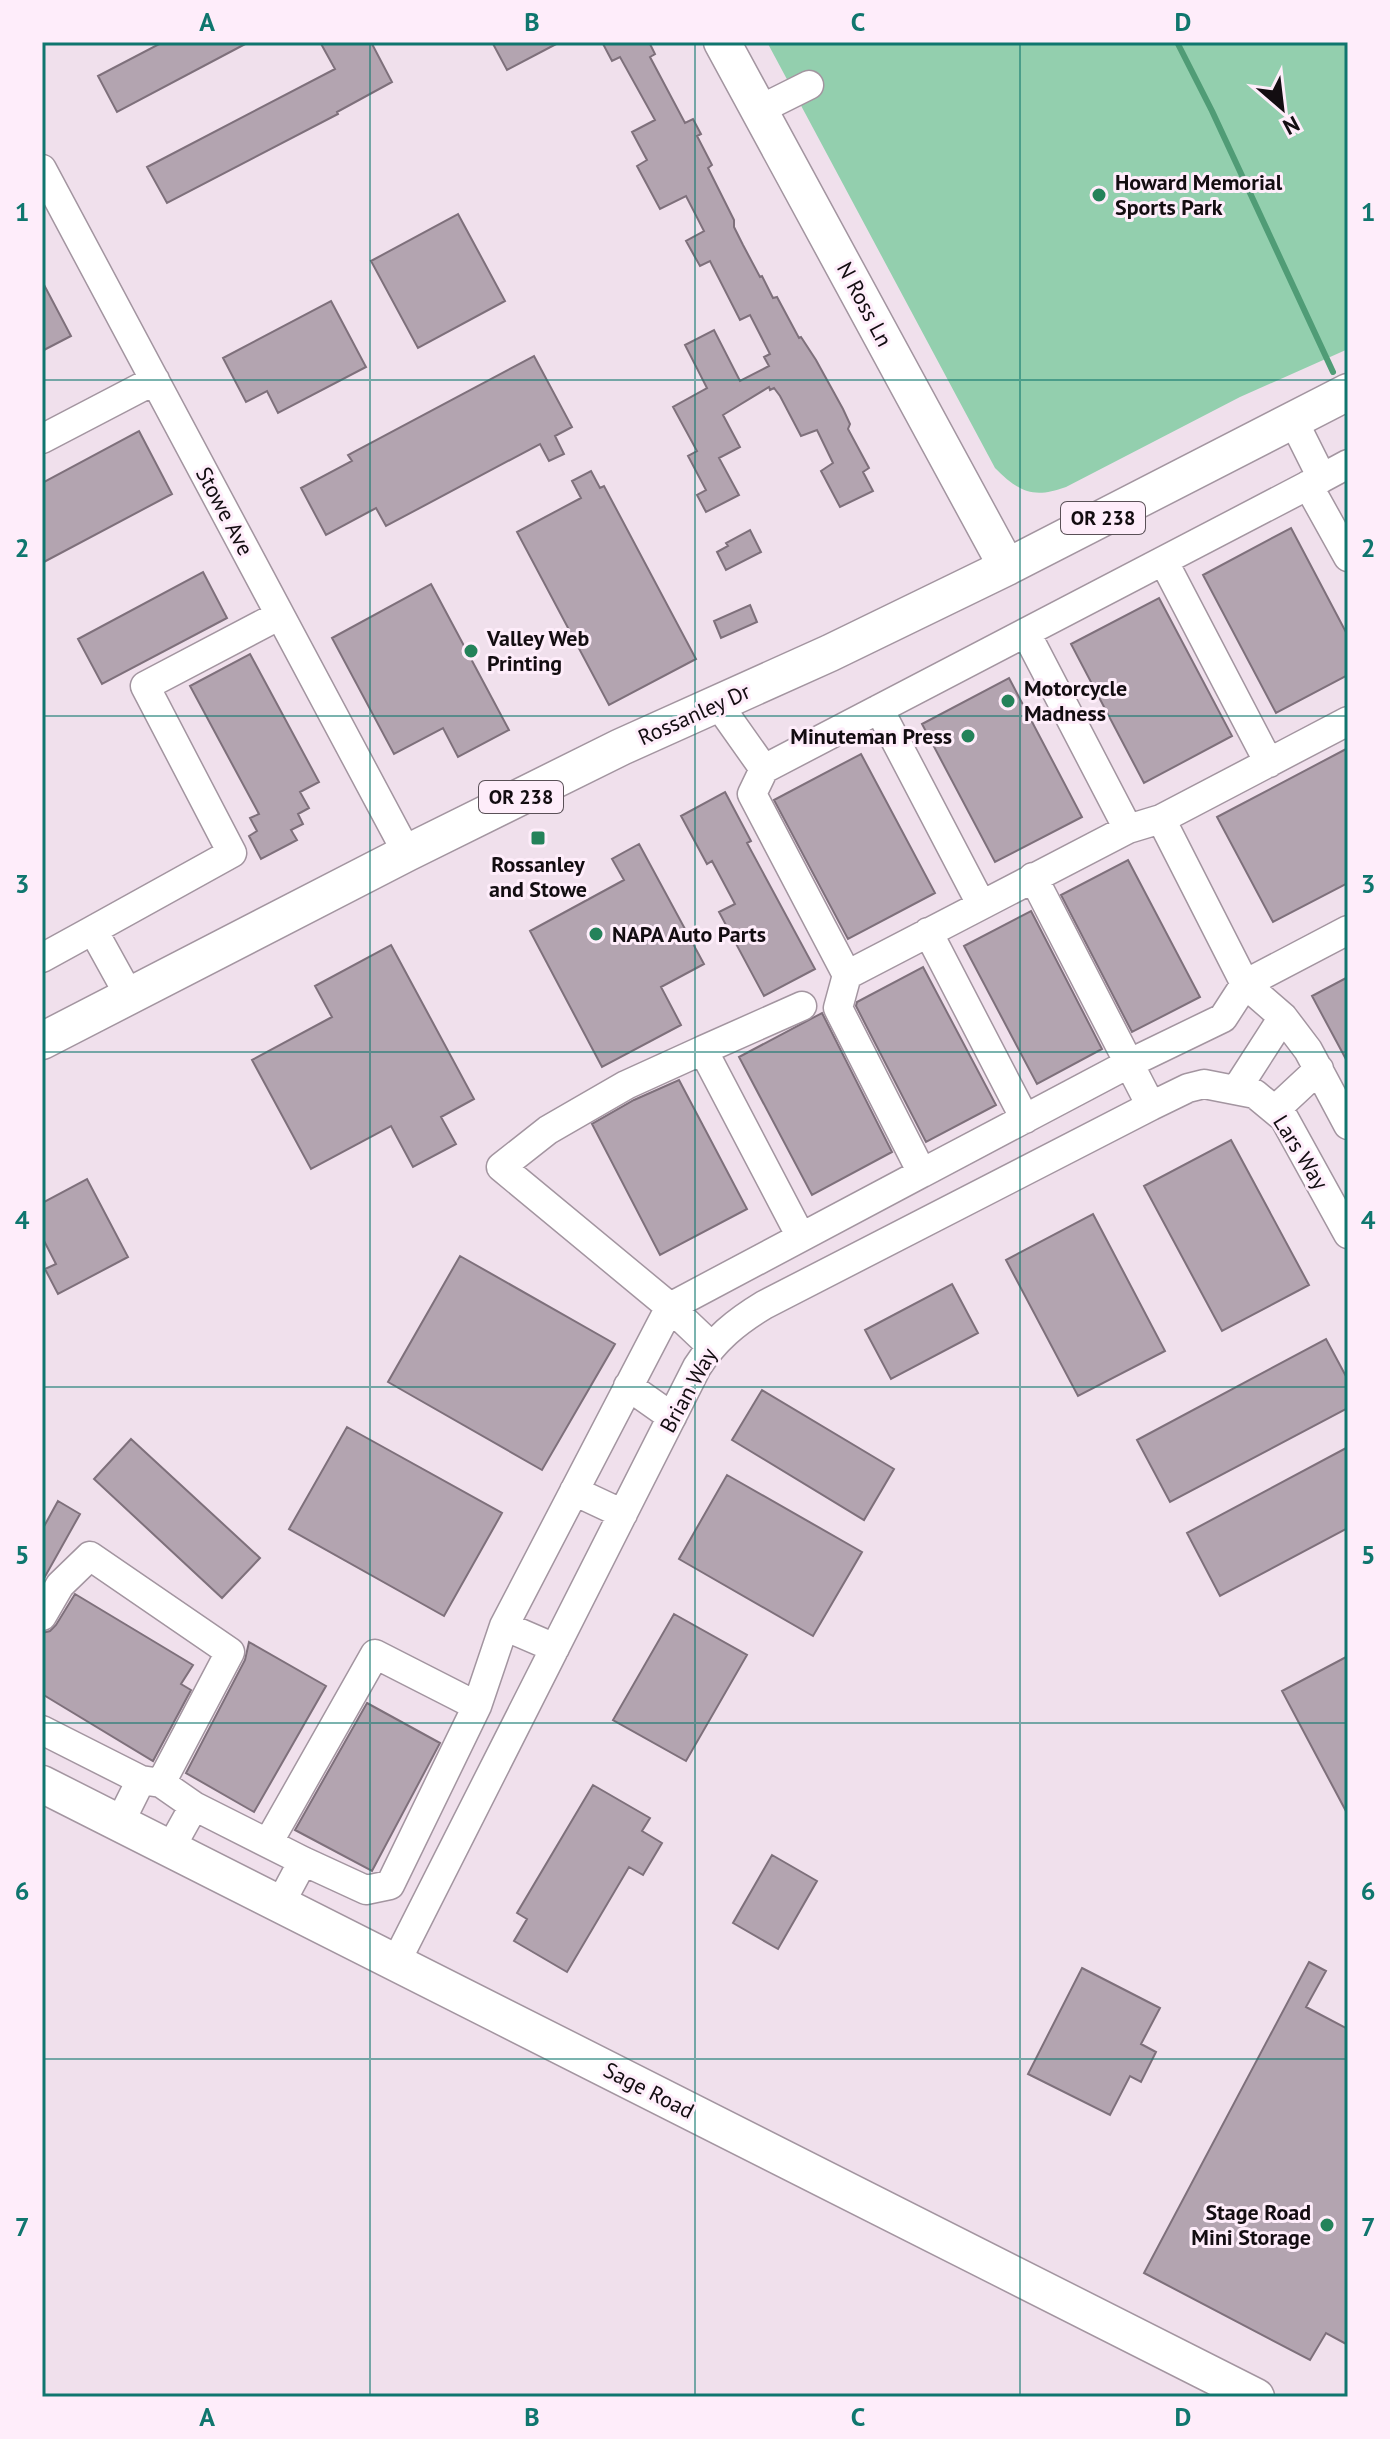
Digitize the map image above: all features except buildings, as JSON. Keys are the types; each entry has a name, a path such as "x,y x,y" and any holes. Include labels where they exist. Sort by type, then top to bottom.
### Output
{"main road":[{"name":"N Ross Ln","path":"722,42 1007,567"},
{"name":"Rossanley Dr","path":"42,1041 407,853 621,747 830,653 1007,567 1348,392"},
{"name":"Sage Road","path":"42,1784 1256,2397"}],"street":[{"path":"759,110 809,85"},
{"name":"Stowe Ave","path":"42,169 407,853"},
{"path":"42,439 155,380"},
{"path":"1293,420 1315,482 1348,557"},
{"path":"922,1173 838,1008 847,975 752,794 764,769 1348,464"},
{"path":"1164,562 1269,763"},
{"path":"42,958 232,853 145,686 280,615"},
{"path":"1026,633 1128,829"},
{"path":"718,704 764,769"},
{"path":"879,709 981,904"},
{"path":"847,975 1033,877 1128,829 1161,819 1348,721"},
{"path":"1161,819 1245,984 1283,1017 1308,1050 1348,1125"},
{"path":"1033,877 1151,1106"},
{"path":"93,930 130,997"},
{"path":"42,1730 366,1890 390,1885 477,1706 504,1626 670,1307 1130,1063 1223,1018 1245,984 1348,930"},
{"path":"928,932 1025,1119"},
{"path":"711,1346 670,1307 501,1167 548,1130 626,1085 802,1006"},
{"path":"1236,1090 1283,1017"},
{"path":"703,1050 801,1237"},
{"path":"1275,1110 1319,1069"},
{"name":"Brian Way","path":"396,1962 711,1346 741,1319 786,1293 1151,1106 1188,1088 1204,1084 1236,1090"},
{"name":"Lars Way","path":"1236,1090 1255,1094 1284,1118 1340,1199 1348,1234"},
{"path":"957,1154 977,1195"},
{"path":"864,1204 882,1244"},
{"path":"768,1255 786,1293"},
{"path":"628,1386 672,1417"},
{"path":"574,1491 623,1514"},
{"path":"42,1616 60,1585 90,1556 230,1652 151,1782 120,1822"},
{"path":"504,1626 555,1648"},
{"path":"268,1843 375,1654 477,1706"},
{"path":"460,1742 500,1759"},
{"path":"170,1849 194,1806"},
{"path":"280,1904 303,1861"}],"green space":[{"name":"Howard Memorial Sports Park","path":"767,42 1348,42 1348,349 1240,397 1066,487 1035,493 1019,488 995,468"}],"waterway":[{"path":"1177,42 1333,372"}],"place":[{"name":"Howard Memorial Sports Park","path":"1099,195"},
{"name":"Valley Web Printing","path":"471,651"},
{"name":"Motorcycle Madness","path":"1008,701"},
{"name":"Minuteman Press","path":"968,736"},
{"name":"Rossanley and Stowe","path":"538,838"},
{"name":"NAPA Auto Parts","path":"596,934"},
{"name":"Stage Road Mini Storage","path":"1327,2225"}]}
